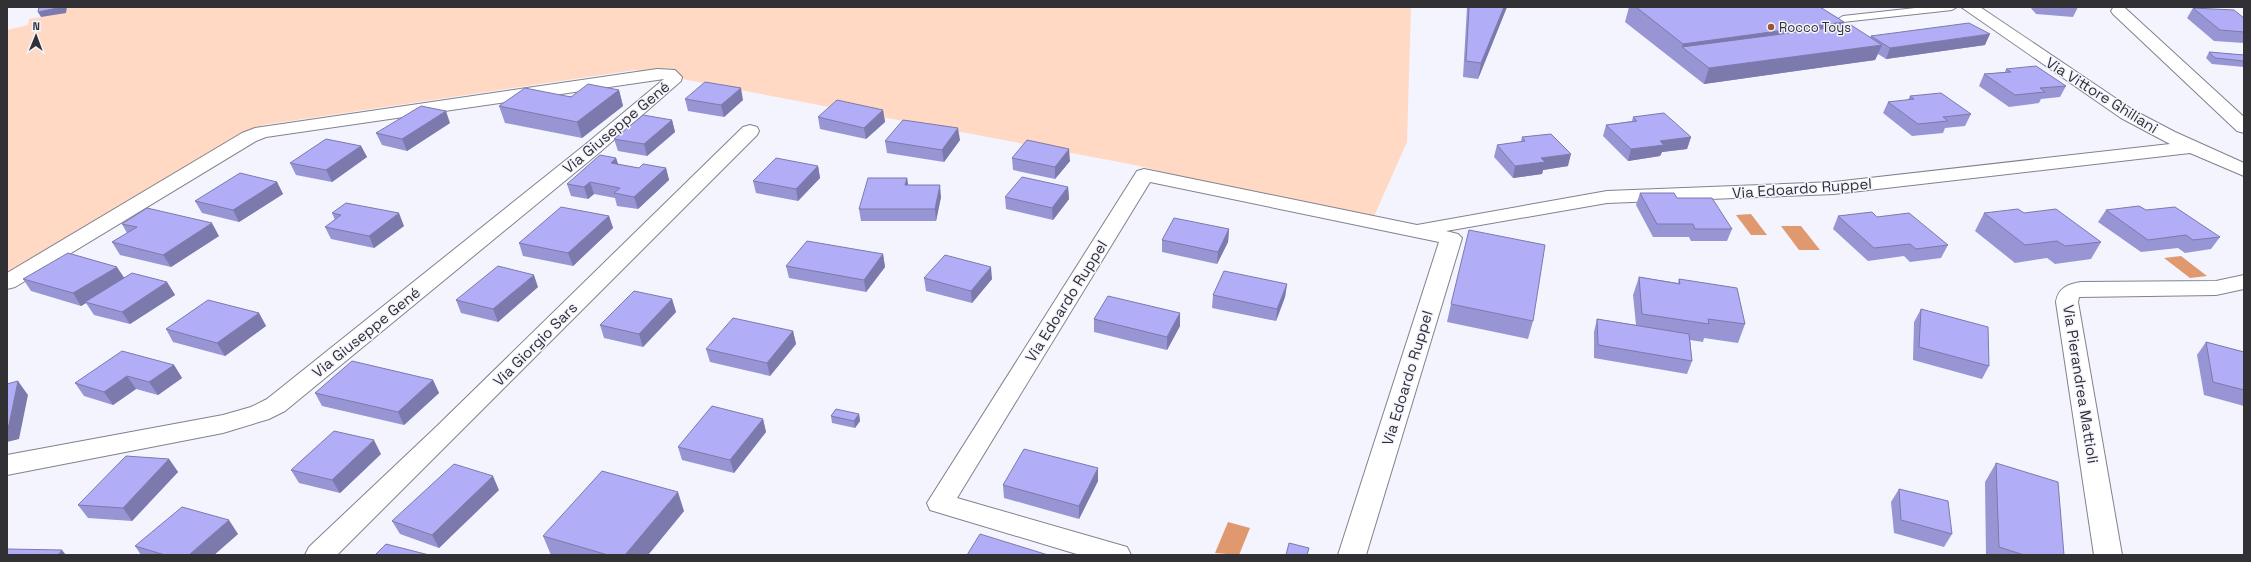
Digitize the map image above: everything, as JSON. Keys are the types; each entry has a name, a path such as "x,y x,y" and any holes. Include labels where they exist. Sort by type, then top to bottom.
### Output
{"street":[{"name":"Via Vittore Ghiliani","path":"1969,7 2102,98 2146,125 2190,147 2244,170"},
{"path":"2119,11 2244,127"},
{"name":"Via Giuseppe Gené","path":"7,282 249,137 262,132 657,74 670,74 673,77 672,81 593,148 276,405 260,413 223,424 7,465"},
{"name":"Via Giorgio Sars","path":"318,555 446,432 750,131"},
{"name":"Via Edoardo Ruppel","path":"1414,230 1607,197 1834,188 2190,147"},
{"name":"Via Edoardo Ruppel","path":"1117,555 940,503 1144,175 1451,238 1352,555"},
{"name":"Via Pierandrea Mattioli","path":"2108,555 2068,296 2072,291 2087,288 2216,288 2244,282"}],"lane":[{"path":"1843,19 1952,7"}],"shaded area":[{"path":"44,7 1411,7 1407,142 1371,223 1135,165 635,70 263,125 7,274 7,30 28,25 29,19 41,17"},
{"path":"1751,214 1767,235 1751,235 1736,215"},
{"path":"1781,226 1801,226 1820,250 1799,250"},
{"path":"2181,256 2207,276 2190,278 2164,258"},
{"path":"1228,522 1250,528 1239,555 1215,553"}],"building":[{"path":"39,7 62,7 38,12"},
{"path":"1469,7 1504,7 1481,63 1466,61"},
{"path":"1636,7 1820,7 1844,22 1683,44"},
{"path":"2193,8 2234,10 2244,18 2244,32 2220,30"},
{"path":"1969,23 1990,34 1890,48 1871,36"},
{"path":"1851,25 1882,45 1709,68 1682,47"},
{"path":"2209,52 2244,55 2244,61 2215,58"},
{"path":"2036,66 2066,86 2040,88 2045,92 2015,95 1984,74 2011,72 2006,69"},
{"path":"705,82 741,88 721,105 685,99"},
{"path":"588,84 619,90 577,122 499,106 525,88 571,97"},
{"path":"1941,93 1971,114 1943,117 1948,121 1918,124 1888,102 1914,99 1910,96"},
{"path":"837,100 883,110 864,128 818,117"},
{"path":"421,106 446,111 402,139 376,133"},
{"path":"1664,113 1691,137 1660,141 1664,145 1631,149 1606,125 1637,121 1633,117"},
{"path":"643,115 672,120 644,144 614,139"},
{"path":"903,120 958,128 942,150 885,141"},
{"path":"1551,134 1571,154 1541,158 1545,162 1515,166 1497,145 1525,141 1522,137"},
{"path":"326,139 361,146 326,170 290,163"},
{"path":"1027,140 1069,149 1055,167 1012,158"},
{"path":"600,155 616,158 611,163 639,168 643,164 666,168 634,197 614,193 620,188 590,182 584,187 567,184"},
{"path":"776,158 818,166 796,189 753,181"},
{"path":"240,173 277,182 233,210 195,201"},
{"path":"1022,177 1068,187 1052,208 1005,197"},
{"path":"868,178 907,178 905,185 940,185 935,209 859,209"},
{"path":"1640,193 1674,193 1677,198 1712,198 1732,229 1695,229 1693,224 1657,224"},
{"path":"346,203 399,213 369,236 325,227 341,215 332,213"},
{"path":"2139,206 2146,210 2175,207 2220,237 2193,240 2186,235 2148,240 2106,210"},
{"path":"561,207 609,216 568,253 519,243"},
{"path":"147,208 212,223 163,255 112,242 137,227 122,224"},
{"path":"2018,209 2024,213 2056,209 2101,242 2065,246 2057,241 2025,245 1984,213"},
{"path":"1872,212 1877,217 1909,213 1948,245 1916,249 1910,244 1874,248 1838,216"},
{"path":"1174,218 1229,229 1218,252 1162,240"},
{"path":"1469,230 1545,245 1533,321 1451,304"},
{"path":"807,241 883,254 864,280 786,266"},
{"path":"68,253 117,267 73,293 23,279"},
{"path":"945,255 991,267 971,291 924,278"},
{"path":"498,266 534,275 493,309 456,300"},
{"path":"1224,271 1287,284 1277,309 1213,295"},
{"path":"132,273 167,282 122,312 85,302"},
{"path":"1639,277 1680,284 1679,279 1737,288 1745,324 1708,319 1709,324 1642,314"},
{"path":"634,291 672,299 639,334 600,325"},
{"path":"1108,296 1180,313 1167,337 1094,319"},
{"path":"208,300 259,313 217,343 166,329"},
{"path":"1921,309 1988,327 1989,366 1919,347"},
{"path":"733,318 793,331 767,363 706,349"},
{"path":"1597,319 1689,334 1692,361 1598,345"},
{"path":"2206,342 2244,352 2244,390 2213,382"},
{"path":"122,351 174,365 149,382 127,376 104,392 75,383"},
{"path":"352,361 433,380 398,412 315,393"},
{"path":"18,381 9,425 7,426 7,384"},
{"path":"712,406 763,419 730,460 678,447"},
{"path":"836,409 859,414 854,421 831,416"},
{"path":"334,431 374,440 332,480 291,470"},
{"path":"1024,449 1098,468 1079,506 1003,485"},
{"path":"126,456 169,459 123,508 78,505"},
{"path":"1996,463 2058,482 2064,555 2024,555 1999,547"},
{"path":"454,464 493,476 432,535 392,521"},
{"path":"602,471 678,492 625,555 608,555 543,536"},
{"path":"1899,489 1948,501 1952,534 1901,520"},
{"path":"182,507 229,520 189,555 165,555 135,546"},
{"path":"980,534 1048,555 967,555"},
{"path":"1289,543 1309,548 1307,555 1286,555"},
{"path":"386,544 429,555 375,555"},
{"path":"7,549 62,550 58,555 7,555"}],"place":[{"name":"Rocco Toys","path":"1771,27"}]}
